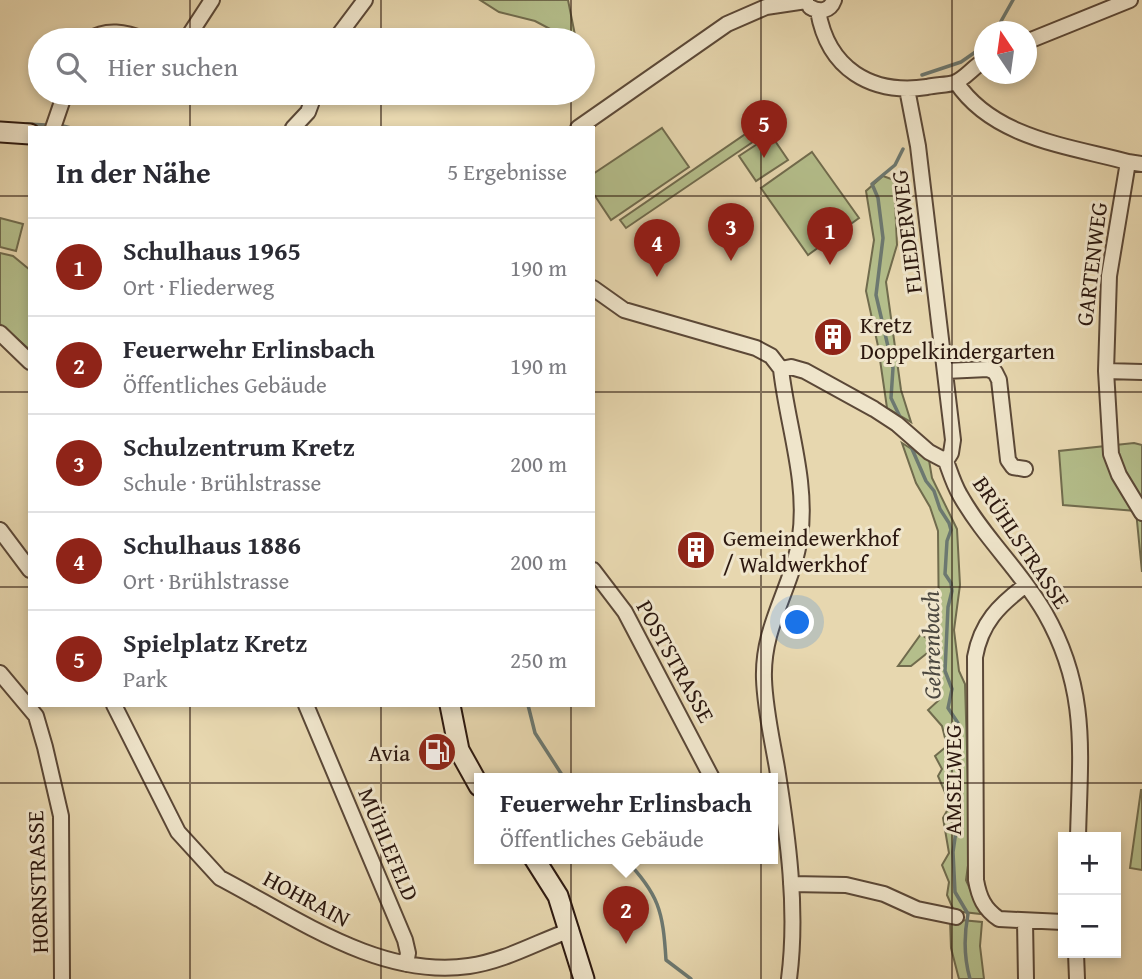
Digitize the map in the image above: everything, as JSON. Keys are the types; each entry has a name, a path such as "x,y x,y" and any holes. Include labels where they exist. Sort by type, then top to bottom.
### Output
{"main road":[{"path":"0,132 28,134"},
{"path":"450,707 459,750 474,777"},
{"path":"538,864 558,896 584,979"}],"street":[{"path":"194,28 212,0"},
{"path":"344,28 365,0"},
{"path":"581,126 727,24 766,7 810,4 825,10 834,0"},
{"path":"1037,39 1130,0"},
{"path":"810,4 824,36 850,70 877,86 907,89 956,82 974,69"},
{"path":"956,82 967,99 981,112 1012,130 1135,163"},
{"name":"FLIEDERWEG","path":"907,89 918,146 953,440 951,453 946,461"},
{"path":"54,126 61,105"},
{"path":"295,126 308,112 311,105"},
{"name":"GARTENWEG","path":"1135,163 1109,276 1105,371 1111,454 1119,475 1142,513"},
{"name":"BRÜHLSTRASSE","path":"595,289 624,310 756,348 771,356 781,369 791,367 805,371 874,409 897,424 929,452 946,461 959,494 1044,611 1073,680 1081,735 1078,832"},
{"path":"0,333 28,360"},
{"path":"774,773 764,661 770,626 797,552 802,506 781,369"},
{"path":"945,371 988,369 995,372 999,380 1008,460 1013,467 1025,469"},
{"path":"1105,371 1142,372"},
{"path":"0,530 28,567"},
{"name":"POSTSTRASSE","path":"595,573 625,612 709,773"},
{"name":"AMSELWEG","path":"1026,585 1004,601 990,617 977,646 974,668 978,890 984,906 996,917 1004,920 1058,922"},
{"name":"HORNSTRASSE","path":"0,674 28,707"},
{"name":"HORNSTRASSE","path":"28,707 36,716 61,816 62,979"},
{"name":"HOHRAIN","path":"115,707 178,832 220,878 350,946 406,964 438,968 470,966 514,954 570,930"},
{"name":"MÜHLEFELD","path":"307,707 405,940 408,953 406,964"},
{"path":"778,812 791,884 793,928 789,979"},
{"path":"791,884 846,885 884,894 917,909 956,917"},
{"path":"1025,921 1026,979"},
{"path":"1076,958 1077,979"}],"green space":[{"path":"480,0 568,0 574,28 548,28 535,21 499,12"},
{"path":"763,122 769,131 626,228 620,220"},
{"path":"662,128 689,167 611,220 595,196 595,173"},
{"path":"771,135 788,160 756,181 739,156"},
{"path":"812,152 859,218 808,255 761,188"},
{"path":"883,176 894,180 897,245 886,282 901,390 911,422 887,408 866,291 874,240 866,191"},
{"path":"0,218 23,224 16,251 0,247"},
{"path":"0,253 13,256 28,268 28,348 0,324"},
{"path":"902,443 929,460 932,478 957,529 960,585 954,630 959,671 965,684 970,851 966,880 981,914 954,911 947,895 949,882 942,865 949,853 943,818 948,809 947,797 938,776 942,769 935,756 947,746 942,726 928,710 939,700 933,670 939,637 938,531 930,507 916,483"},
{"path":"1134,443 1142,445 1142,572 1136,511 1063,505 1059,451"},
{"path":"921,634 936,646 911,666 898,666"},
{"path":"1142,790 1142,870 1130,868"},
{"path":"950,919 982,922 980,946 984,979 959,979 951,948"}],"waterway":[{"name":"Gehrenbach","path":"1001,21 1013,0"},
{"name":"Gehrenbach","path":"922,75 961,62 974,53"},
{"path":"27,124 46,125"},
{"name":"Gehrenbach","path":"901,419 891,398 893,368 876,295 883,238 878,198 872,184 895,165 903,149"},
{"name":"Gehrenbach","path":"909,442 951,530 947,541 945,574 951,583 952,591 948,607 945,671 952,689 948,708 958,723 958,730 947,776 958,801 953,852 955,892 968,914 965,946 970,979"},
{"path":"528,707 535,733 561,773"},
{"path":"630,864 645,882 657,904 663,928 666,960 691,979"}],"place":[{"name":"Spielplatz Kretz","path":"764,158"},
{"name":"Schulzentrum Kretz","path":"731,261"},
{"name":"Schulhaus 1965","path":"830,265"},
{"name":"Schulhaus 1886","path":"657,277"},
{"name":"Kretz Doppelkindergarten","path":"833,337"},
{"name":"Gemeindewerkhof / Waldwerkhof","path":"696,550"},
{"name":"Avia","path":"437,752"},
{"name":"Feuerwehr Erlinsbach","path":"626,944"}]}
